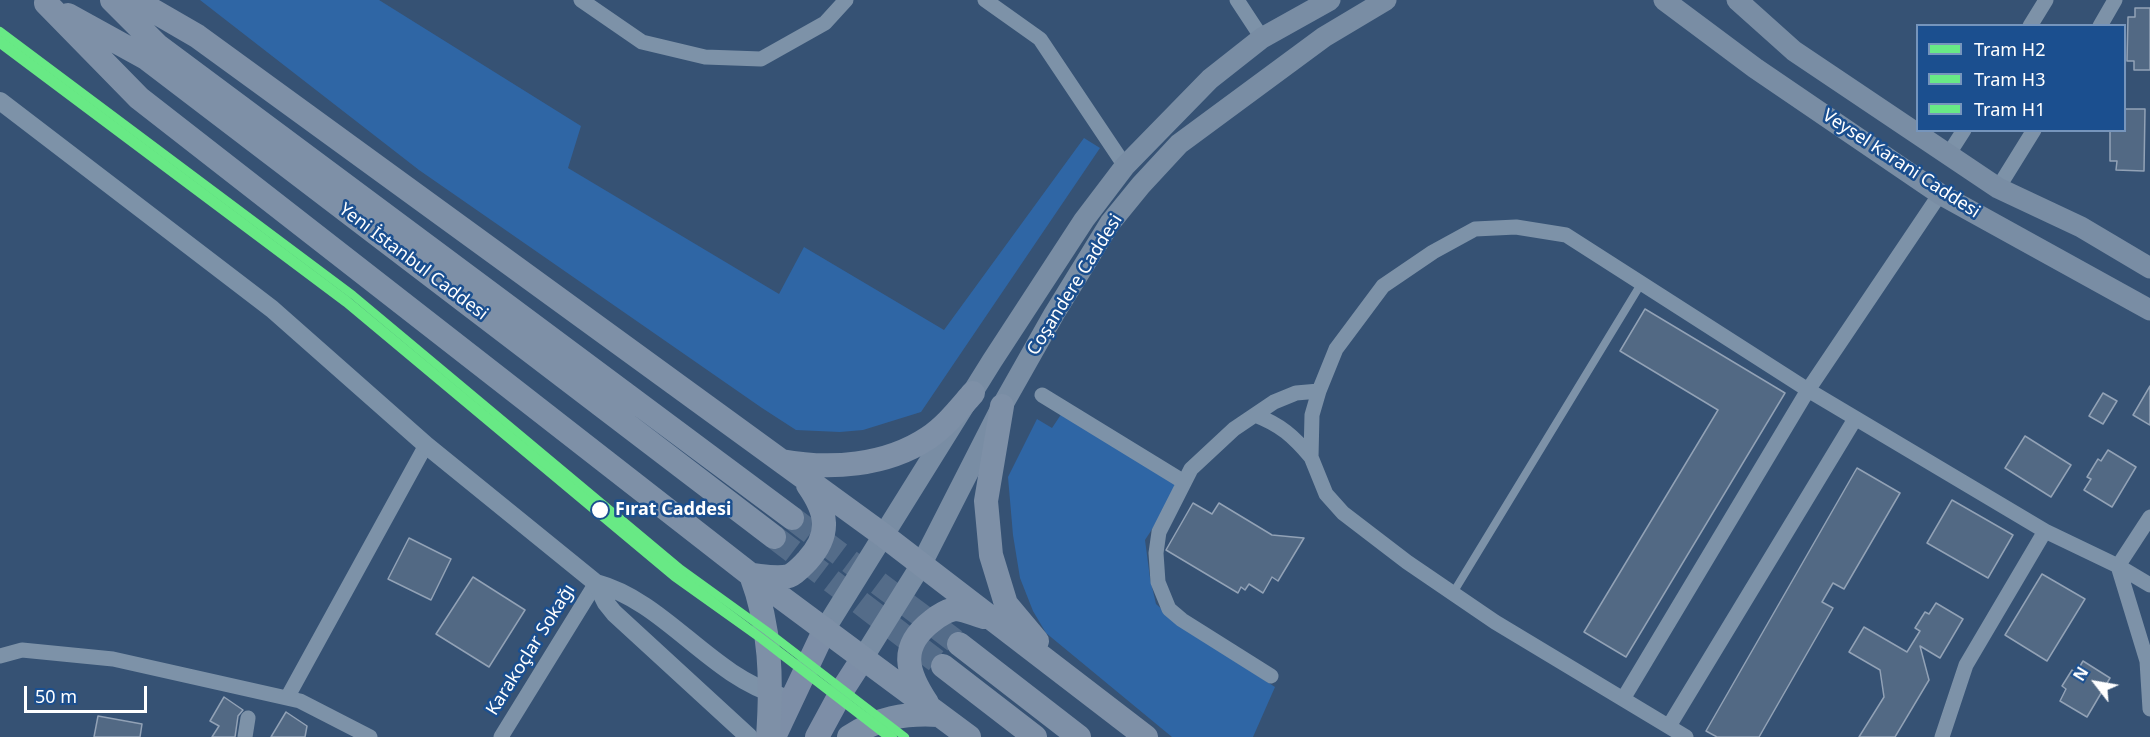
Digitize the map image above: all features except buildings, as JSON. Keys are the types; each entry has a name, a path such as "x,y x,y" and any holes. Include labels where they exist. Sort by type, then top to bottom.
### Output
{"highway":[{"name":"Yeni İstanbul Caddesi","path":"112,0 157,45 792,518"},
{"path":"135,0 197,36 883,535 1146,737"},
{"name":"Yeni İstanbul Caddesi","path":"44,1 146,58 774,537"},
{"path":"44,1 139,98 751,575 969,737"},
{"path":"781,461 802,465 842,465 894,455 927,439 940,429 974,393"},
{"path":"1002,406 986,501 991,555 1006,603 1061,671"},
{"path":"751,575 789,576 810,559 819,546 825,534 823,512 817,498 803,478"},
{"path":"751,575 765,622 781,696 768,737"},
{"path":"935,713 915,684 909,667 909,652 917,637 940,615 956,609 992,619"},
{"path":"959,644 1080,737"},
{"path":"943,666 1035,737"},
{"path":"849,737 874,723 894,716 935,713"}],"main road":[{"name":"Coşandere Caddesi","path":"825,629 974,393 992,360 1084,220 1125,166 1210,79 1262,38 1330,0"},
{"name":"Coşandere Caddesi","path":"863,658 921,566 1002,406 1054,314 1110,223 1179,144 1324,37 1386,0"},
{"name":"Veysel Karani Caddesi","path":"1664,0 1755,68 1940,194 2150,310"},
{"name":"Veysel Karani Caddesi","path":"1737,0 1794,51 1998,188 2081,227 2150,268"},
{"path":"774,737 781,696 825,629"},
{"path":"817,737 863,658"}],"street":[{"path":"581,0 642,42 705,57 761,59 825,23 846,0"},
{"path":"985,0 1040,39 1125,166"},
{"path":"1237,0 1262,38"},
{"path":"2031,24 2046,0"},
{"path":"2101,24 2115,0"},
{"path":"0,101 272,309 426,445 596,582 628,595 721,665 781,696"},
{"path":"1948,155 1963,132"},
{"path":"1998,188 2033,132"},
{"path":"1623,699 1808,390 1940,194"},
{"path":"1311,458 1312,416 1319,391 1336,349 1383,286 1432,252 1475,230 1515,227 1566,235 1855,419 2045,531 2118,566 2150,585"},
{"path":"1271,676 1182,620 1169,609 1158,582 1156,553 1159,532 1191,469 1203,456 1234,429 1275,402 1296,393 1319,391"},
{"path":"1042,395 1184,482"},
{"path":"1255,415 1276,423 1294,438 1311,458 1326,494 1343,513 1407,562 1495,622 1686,737"},
{"path":"1669,726 1855,419"},
{"path":"287,698 426,445"},
{"path":"2150,517 2118,566 2146,661 2150,709"},
{"path":"1942,737 1966,665 2045,531"},
{"path":"596,582 606,603 614,613 749,737"},
{"name":"Karakoçlar Sokağı","path":"501,737 596,582"},
{"path":"0,657 22,650 113,659 300,701 370,737"},
{"path":"245,737 248,718"}],"lane":[{"path":"1453,593 1641,284"}],"shaded area":[{"path":"200,0 379,0 581,126 568,168 779,294 804,247 944,330 1084,138 1100,148 921,412 863,430 840,432 796,430 419,170"},
{"path":"1062,413 1181,485 1145,540 1156,604 1176,622 1275,687 1253,737 1172,737 1046,633 1033,611 1020,578 1013,535 1008,477 1037,419 1052,428"}],"tunnel":[{"path":"792,518 959,644"},
{"path":"774,537 943,666"}],"tram line":[{"name":"H2","path":"0,31 353,295 681,569 767,631 905,737"},
{"name":"H1","path":"0,40 348,301 677,574 893,737"},
{"name":"H3","path":"0,44 346,303 674,577 761,639 888,737"}],"place":[{"name":"Fırat Caddesi","path":"600,510"}]}
